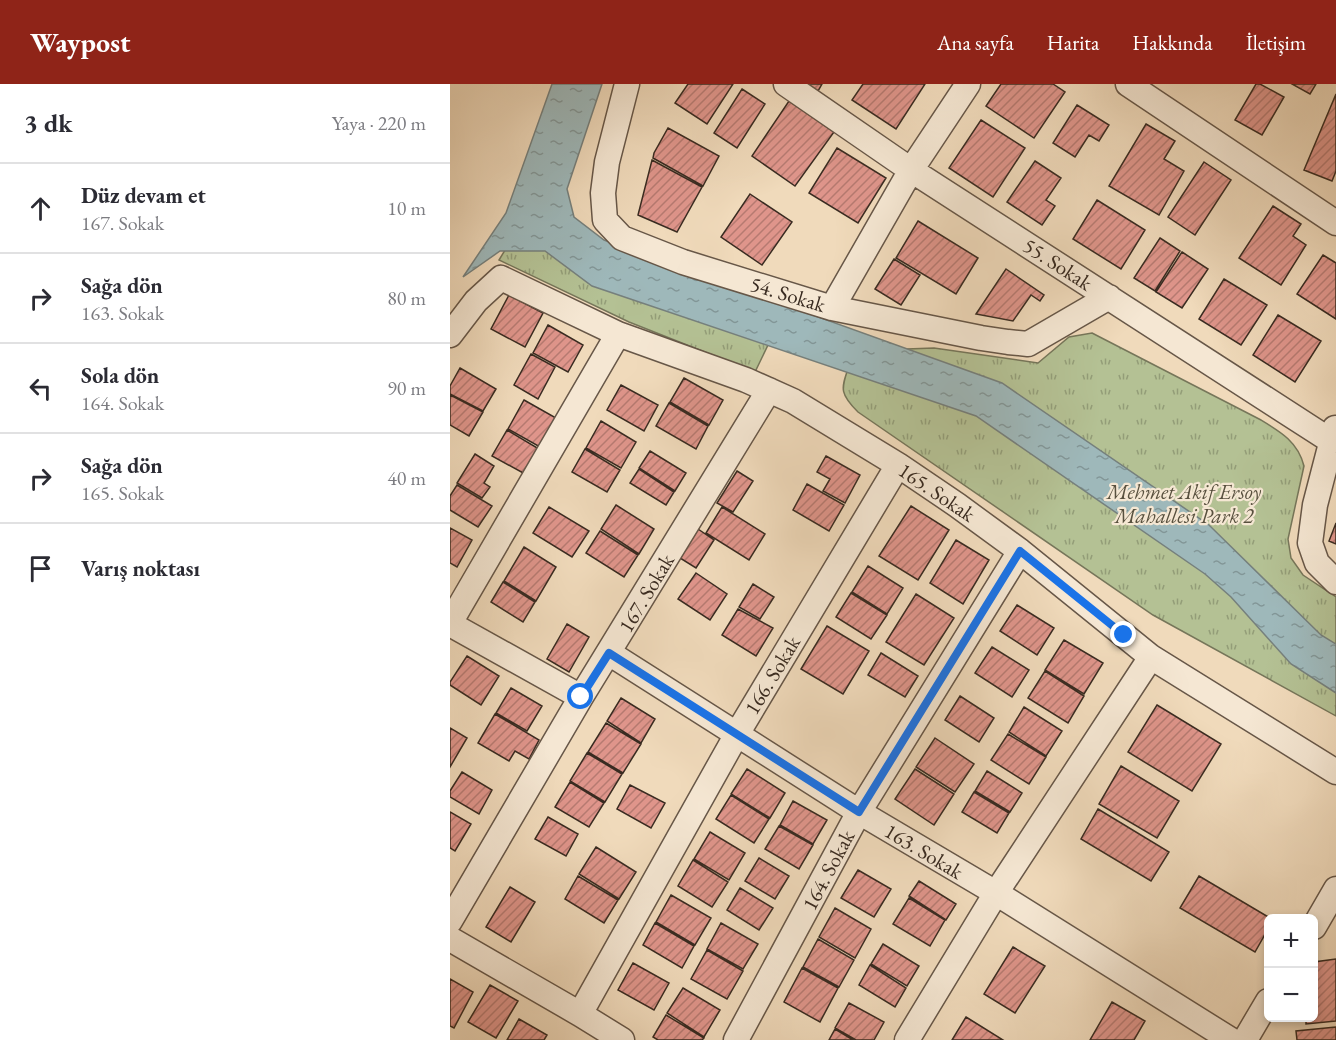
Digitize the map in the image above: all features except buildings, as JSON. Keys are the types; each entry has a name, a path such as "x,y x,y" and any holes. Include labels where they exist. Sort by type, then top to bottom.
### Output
{"street":[{"name":"54. Sokak","path":"627,84 607,162 603,193 605,220 622,238 683,262 832,308 981,338 1028,344 1109,297"},
{"name":"55. Sokak","path":"786,84 911,170 1109,297 1334,433"},
{"path":"832,308 911,170 968,84"},
{"path":"1128,84 1336,223"},
{"name":"165. Sokak","path":"450,335 476,301 501,278 618,334 746,380 793,400 898,465 957,505 1020,551 1151,657 1336,772"},
{"path":"581,697 450,623 618,334"},
{"name":"167. Sokak","path":"450,921 581,697 769,390"},
{"path":"1334,433 1315,505 1310,543 1317,563 1336,582"},
{"name":"166. Sokak","path":"580,1014 737,734 898,465"},
{"name":"164. Sokak","path":"736,1040 859,812 1020,551"},
{"name":"163. Sokak","path":"609,653 859,812 996,893 1231,1040"},
{"path":"907,1040 996,893 1151,657"},
{"path":"1318,920 1336,889"},
{"path":"450,939 622,1040"},
{"path":"1245,1040 1264,1009"}],"green space":[{"path":"524,219 783,314 755,372 629,322 499,260"},
{"name":"Mehmet Akif Ersoy Mahallesi Park 2","path":"1092,333 1261,420 1282,434 1298,450 1304,466 1288,539 1291,558 1303,575 1336,597 1336,716 1153,615 858,412 844,393 844,382 851,359 879,350 934,348 1038,363 1069,337"}],"water":[{"path":"552,84 602,84 567,189 574,217 604,240 1002,383 1209,525 1321,635 1336,644 1336,693 1291,664 1231,597 1205,574 976,416 592,286 545,251 500,251 463,277 506,213"}],"route":[{"path":"581,697 609,653 859,812 1020,551 1124,635"}]}
